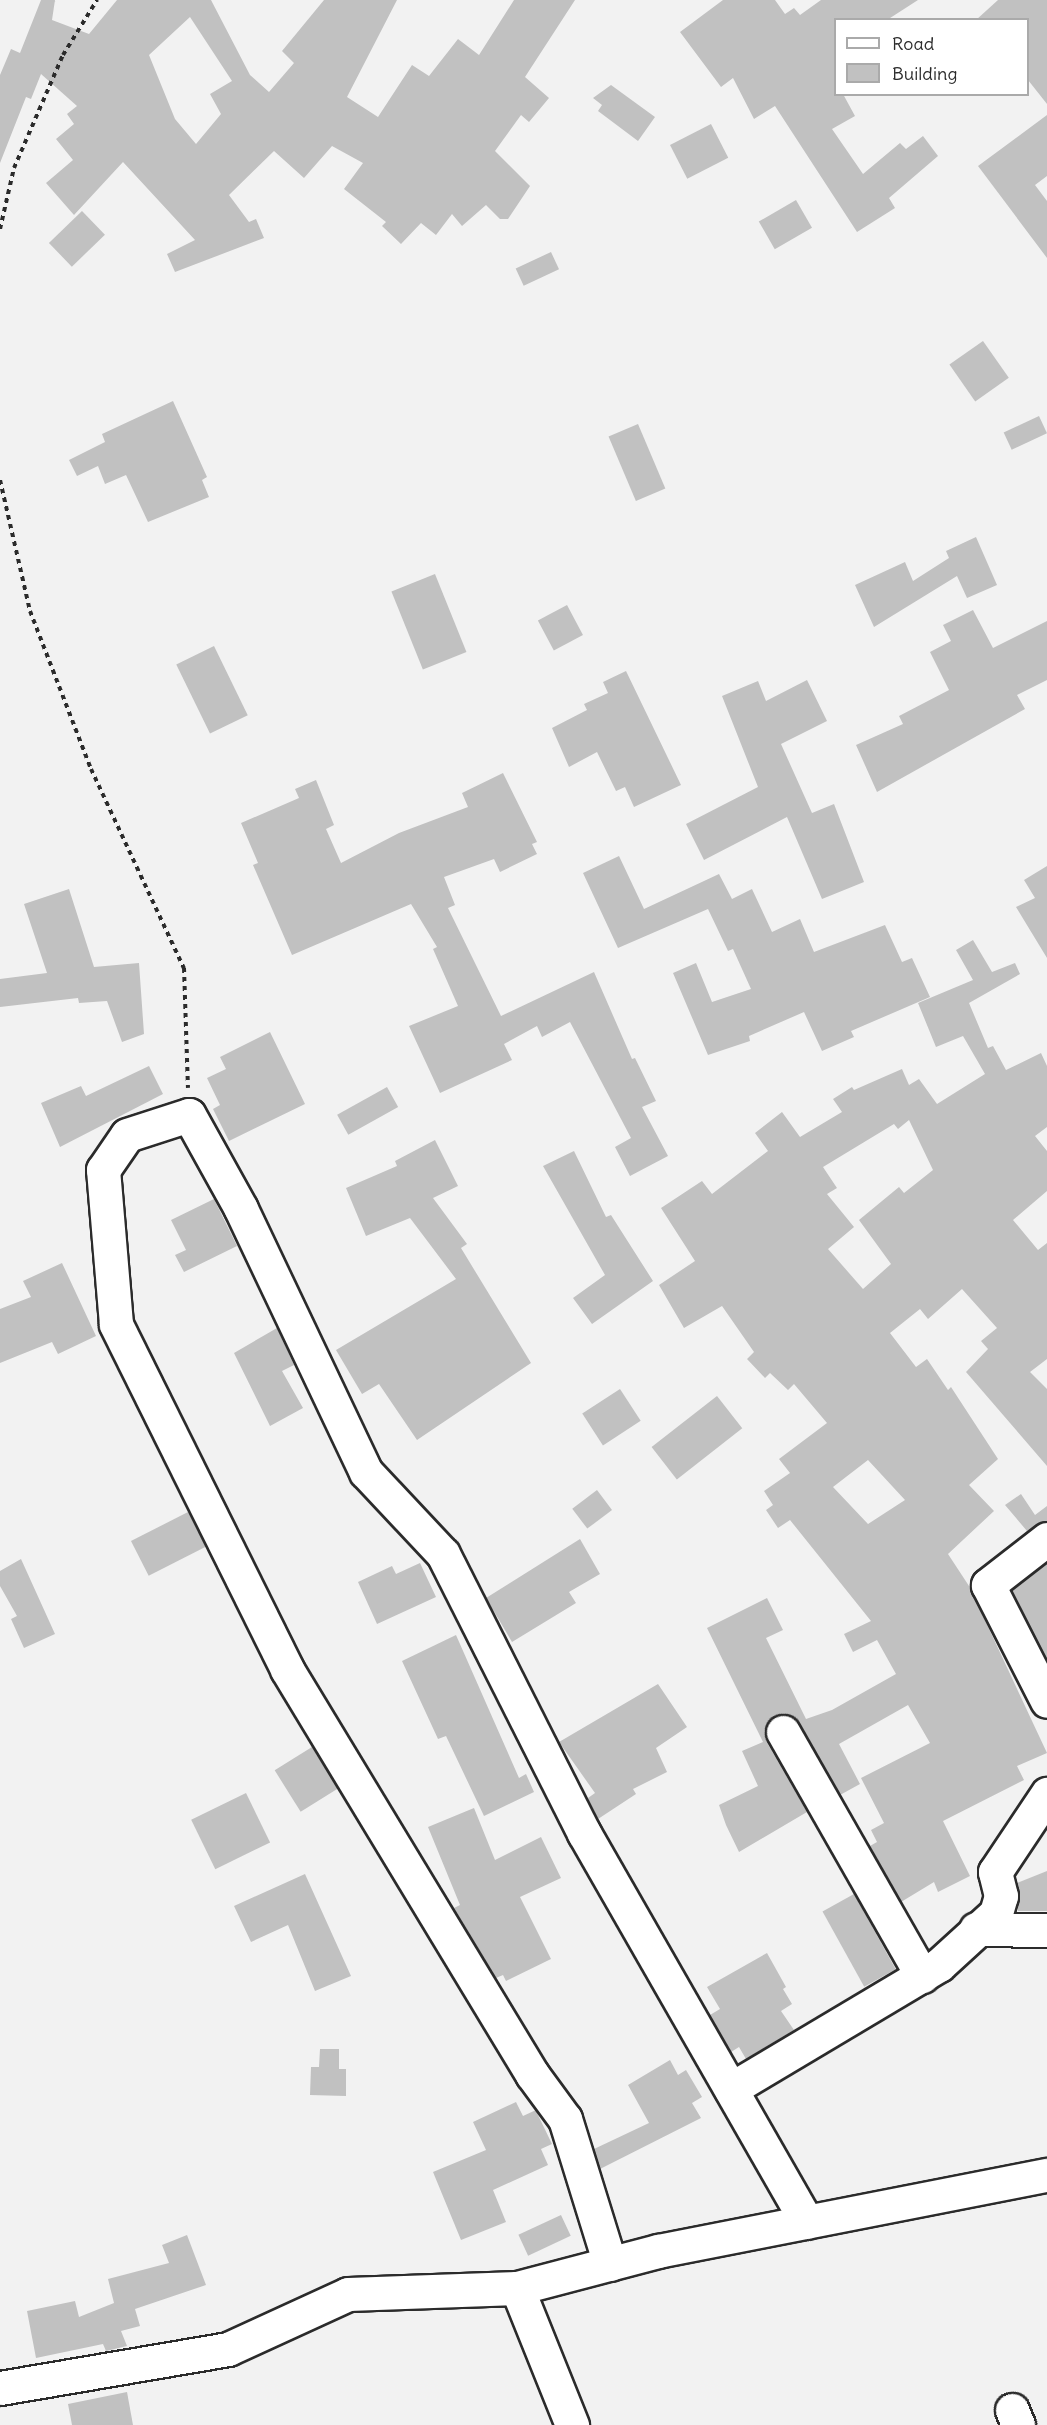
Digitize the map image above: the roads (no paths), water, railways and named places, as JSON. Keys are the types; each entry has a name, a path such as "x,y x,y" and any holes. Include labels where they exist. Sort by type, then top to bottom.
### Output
{"street":[{"path":"610,2264 565,2119 532,2074 286,1669 116,1323 103,1170 127,1135 189,1115 241,1209 366,1472 443,1554 584,1833 807,2222"},
{"path":"1047,1539 988,1586 1047,1701"},
{"path":"783,1732 922,1976"},
{"path":"731,2089 922,1976 996,1913 1001,1896 995,1872 1047,1794"},
{"path":"976,1929 1047,1930"},
{"path":"0,2388 228,2349 348,2294 517,2288 610,2264 807,2222 1047,2175"},
{"path":"517,2288 572,2425"}]}
